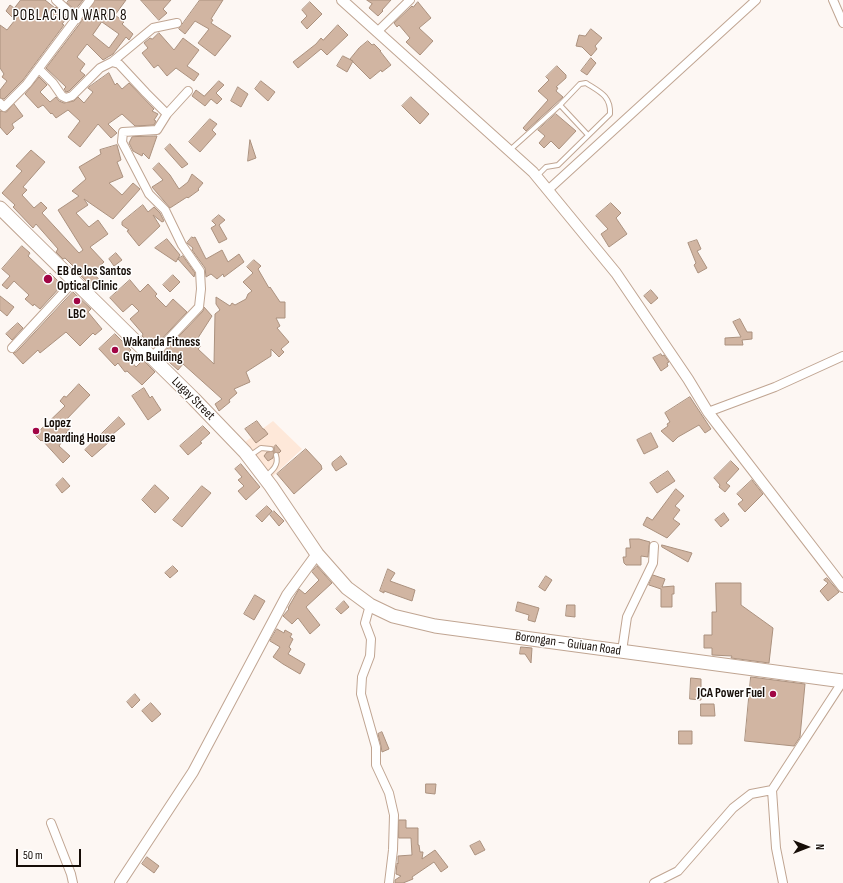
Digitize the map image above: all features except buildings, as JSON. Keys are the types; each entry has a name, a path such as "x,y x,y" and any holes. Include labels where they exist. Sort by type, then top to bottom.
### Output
{"main road":[{"name":"Lugay Street","path":"0,208 152,357 248,456 317,554"},
{"name":"Borongan – Guiuan Road","path":"317,554 347,588 370,605 393,616 435,626 843,681"}],"street":[{"path":"56,0 77,19"},
{"path":"0,103 4,107 27,84 90,0"},
{"path":"342,0 537,176 616,273 688,379 708,412 843,587"},
{"path":"377,32 410,0"},
{"path":"548,190 756,0"},
{"path":"833,0 840,8 843,23"},
{"path":"38,69 53,84 62,96 66,98 72,96 100,68 112,62 153,28 177,23"},
{"path":"112,62 119,64 167,114"},
{"path":"152,357 198,307 201,289 200,271 182,245 165,210 149,194 122,142 123,132 157,130 167,114 188,91"},
{"path":"12,348 74,281"},
{"path":"708,412 775,387 843,356"},
{"path":"622,651 627,617 653,562 654,546"},
{"path":"120,883 194,772 287,595 317,554"},
{"path":"370,605 365,623 371,639 370,656 362,677 361,694 376,747 376,765 390,793 394,815 393,850 389,883"},
{"path":"783,883 776,848 772,790 843,681"},
{"path":"654,883 678,871 733,808 751,794 772,790"},
{"path":"51,823 71,874 73,883"}],"lane":[{"path":"509,150 560,105 580,84 586,83 605,95 610,106 610,114 558,165 546,167 537,176"},
{"path":"560,105 588,135"},
{"path":"248,456 261,448 271,449"},
{"path":"264,477 276,466 276,455"}],"shaded area":[{"path":"273,421 302,449 272,477 245,442"}],"place":[{"name":"EB de los Santos Optical Clinic","path":"48,279"},
{"name":"LBC","path":"77,301"},
{"name":"Wakanda Fitness Gym Building","path":"115,350"},
{"name":"Lopez Boarding House","path":"36,431"},
{"name":"JCA Power Fuel","path":"773,694"}],"district":[{"name":"POBLACION WARD 8","path":"70,16"}]}
